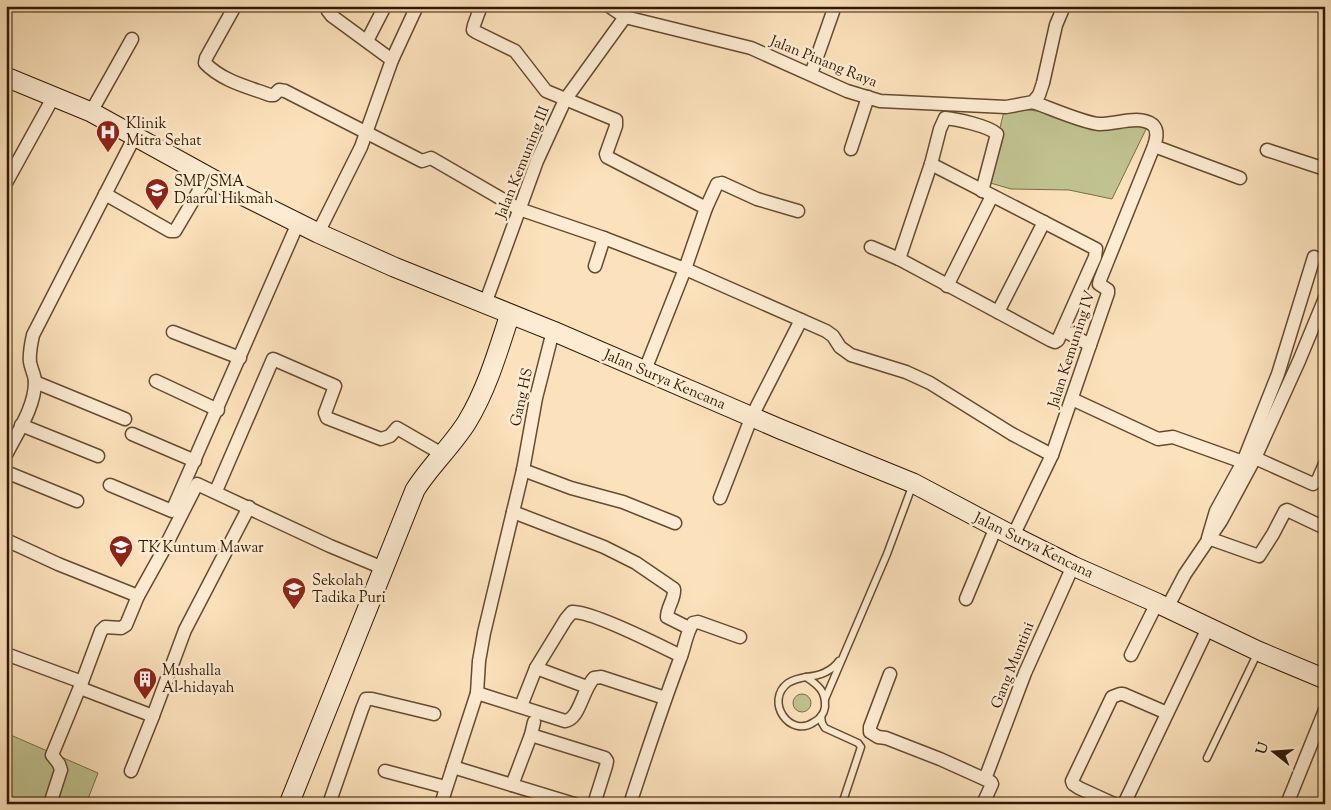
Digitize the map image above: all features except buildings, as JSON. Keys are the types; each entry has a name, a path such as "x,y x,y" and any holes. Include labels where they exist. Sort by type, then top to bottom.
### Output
{"main road":[{"name":"Jalan Surya Kencana","path":"6,77 91,112 207,176 298,223 394,267 553,331 913,483 1073,566 1162,605 1258,651 1325,679"},
{"path":"289,804 414,490 466,423 478,402 510,314"}],"street":[{"path":"329,6 328,11 332,16 392,60"},
{"path":"369,37 385,6"},
{"path":"318,232 354,163 392,60 417,6"},
{"path":"481,6 474,30 515,51 546,91 616,120 616,126 606,154 607,157 706,208"},
{"path":"609,6 625,17"},
{"path":"811,74 835,6"},
{"path":"1064,6 1056,25 1044,83 1039,95 1033,102 1098,124 1134,120 1145,121 1156,129 1157,137 1154,146 1240,178"},
{"path":"232,7 207,55 206,63 225,78 270,95 279,90 285,91 422,161 431,158 519,208 685,269 826,331 833,336 840,347 851,354 906,372 930,383 1012,434 1052,455"},
{"name":"Jalan Kemuning III","path":"485,304 536,161 565,100 625,17"},
{"name":"Jalan Pinang Raya","path":"625,17 751,48 847,91 880,101 1006,107 1033,102"},
{"path":"91,112 132,39"},
{"path":"6,183 54,96"},
{"path":"851,149 868,97"},
{"path":"899,259 945,118 993,130 996,136 987,193 948,286"},
{"path":"6,455 34,394 35,382 30,363 30,348 33,335 135,136"},
{"name":"Jalan Kemuning IV","path":"1013,536 1052,455 1108,293 1108,290 1099,284 1100,280 1108,256 1154,146"},
{"path":"1267,150 1325,169"},
{"path":"871,247 899,259 1053,341 1058,340 1095,257 1096,249 931,164"},
{"path":"105,194 170,231 175,231 207,176"},
{"path":"645,370 685,269 706,208 718,184 720,182 757,198 798,212"},
{"path":"998,312 1044,222"},
{"path":"110,485 172,511 218,410 298,223"},
{"path":"595,266 604,238"},
{"path":"1208,538 1216,511 1243,462 1278,374 1314,257"},
{"path":"1132,655 1162,605 1221,521 1255,458 1325,298"},
{"path":"720,498 752,416 801,320"},
{"path":"1063,330 1090,345"},
{"name":"Gang HS","path":"441,804 477,693 479,661 484,633 524,470 536,398 553,331"},
{"path":"173,332 240,358"},
{"path":"216,491 273,359 335,386 325,413 327,418 381,439 390,436 397,428 442,454"},
{"path":"35,382 125,419"},
{"path":"156,382 218,410"},
{"path":"1072,399 1158,439 1173,437 1243,462"},
{"path":"20,425 98,456"},
{"path":"132,434 195,461"},
{"path":"1255,458 1313,484 1318,480 1325,464"},
{"path":"524,470 571,488 624,502 675,523"},
{"path":"6,472 77,501"},
{"path":"50,804 61,770 52,755 101,631 106,626 121,628 126,625 138,596 198,484 330,546 383,568"},
{"path":"131,771 185,630 249,507"},
{"path":"1208,538 1259,556 1285,511 1288,510 1325,528"},
{"path":"513,512 604,547 636,563 672,586 674,595 666,613 667,617 690,628"},
{"path":"966,599 996,527"},
{"path":"6,540 58,564 138,596"},
{"name":"Gang Muntini","path":"985,779 1025,673 1073,566"},
{"path":"521,706 536,668 566,619 575,611 603,621 681,656"},
{"path":"630,804 665,698 693,623 698,622 740,637"},
{"path":"1124,804 1208,628"},
{"path":"6,654 153,716"},
{"path":"536,668 587,687"},
{"path":"890,674 870,727 870,732 878,737 886,738 940,759 985,779 992,784 983,804"},
{"path":"477,693 568,721 576,714 587,687 594,678 601,677 665,698"},
{"path":"1114,804 1078,788 1072,781 1112,697 1124,694 1167,714"},
{"path":"329,804 366,699 434,714"},
{"path":"1286,804 1325,710"},
{"path":"512,785 531,736 534,722"},
{"path":"531,736 604,758 607,761 594,804"},
{"path":"453,766 574,804"},
{"path":"385,772 445,787"}],"lane":[{"path":"844,651 838,663 831,669 815,676 806,676 792,681 782,689 779,695 779,709 786,720 798,726 811,724 821,716 824,710 825,699 887,554 913,483"},
{"path":"1208,758 1258,651"},
{"path":"806,676 818,685 825,699"},
{"path":"821,716 825,728 858,743 861,747 842,804"}],"green space":[{"path":"1005,107 1148,125 1112,199 1069,190 1011,189 987,182"},
{"path":"802,694 808,697 811,703 808,709 802,712 796,709 793,703 796,697"},
{"path":"6,733 98,773 86,804 6,804"}],"place":[{"name":"Klinik Mitra Sehat","path":"108,153"},
{"name":"SMP/SMA Daarul Hikmah","path":"157,211"},
{"name":"TK Kuntum Mawar","path":"121,568"},
{"name":"Sekolah Tadika Puri","path":"294,610"},
{"name":"Mushalla Al-hidayah","path":"145,700"}]}
